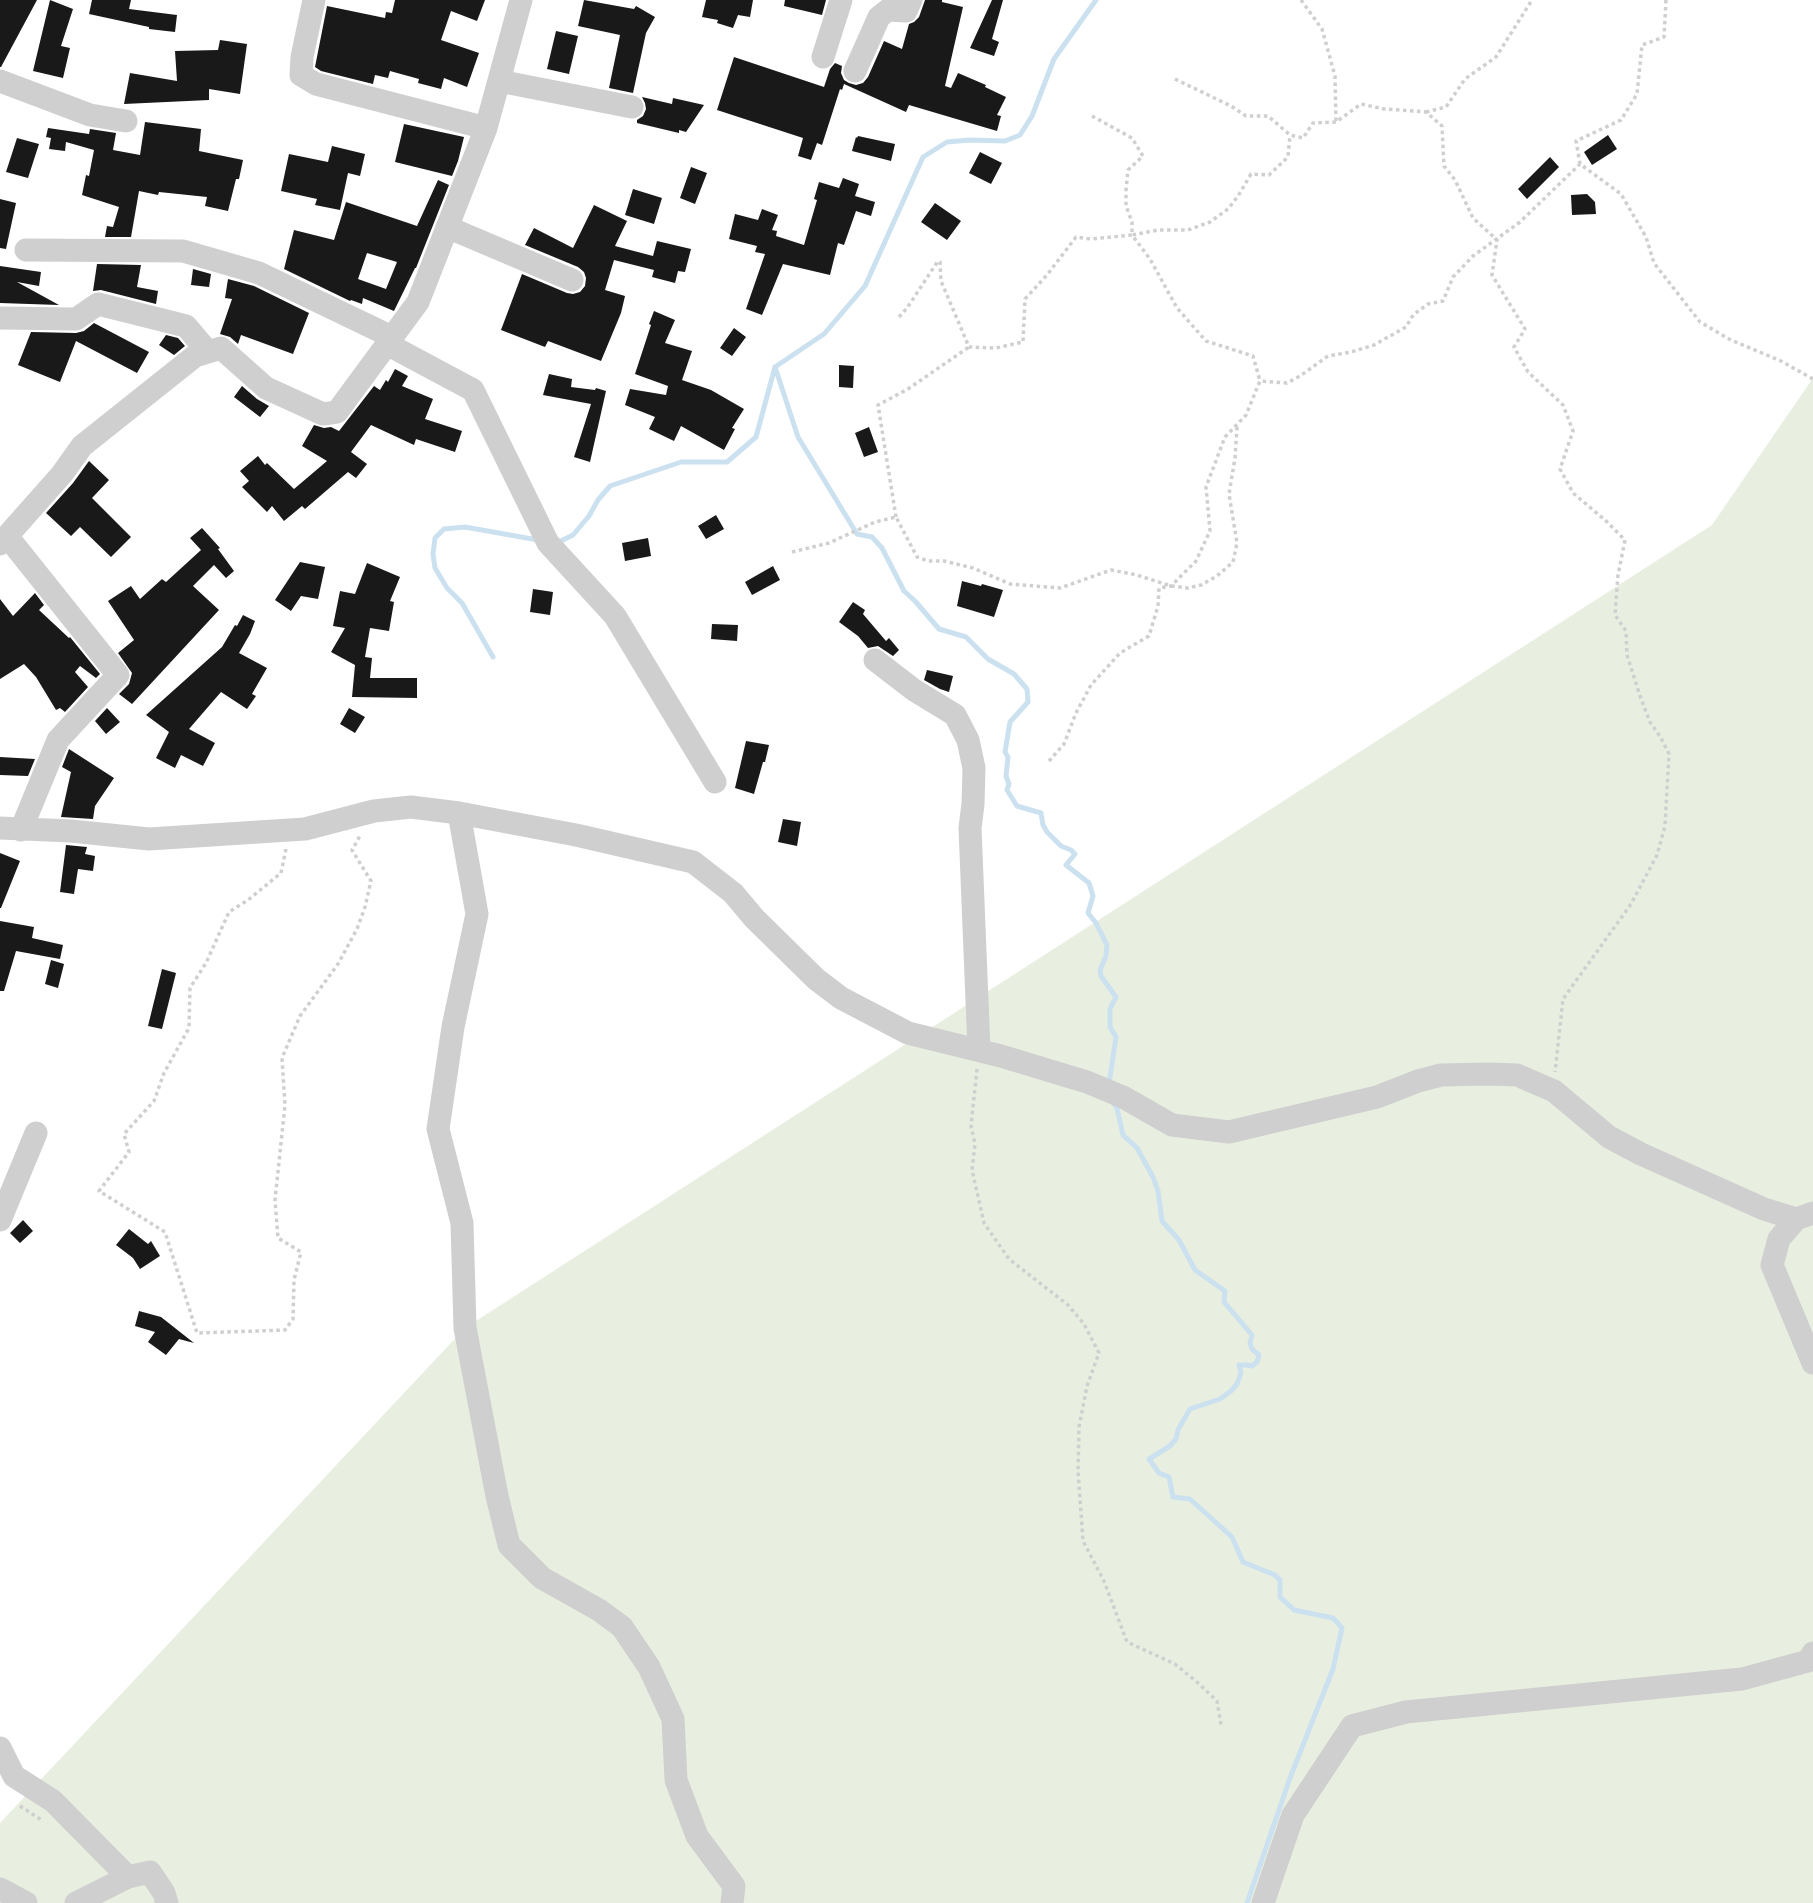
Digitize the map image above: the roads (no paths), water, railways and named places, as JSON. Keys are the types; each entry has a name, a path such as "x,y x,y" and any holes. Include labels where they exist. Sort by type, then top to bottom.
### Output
{"street":[{"path":"314,0 301,75 316,84 486,128"},
{"path":"521,0 486,128 418,302 337,412 323,414 266,388 221,348 195,356 82,446 62,474 4,540 118,675 58,740 11,829 71,831 149,839 305,829 374,811 411,807 459,813 576,835 693,862 733,893 754,918 816,979 841,998 908,1033 979,1050 1087,1082 1123,1097 1172,1125 1229,1132 1365,1100 1441,1075 1517,1075 1553,1091 1609,1138 1641,1154 1764,1209 1804,1216"},
{"path":"823,57 841,0"},
{"path":"855,71 879,17 888,10 906,11 911,0"},
{"path":"0,81 90,115 126,121"},
{"path":"499,81 632,107"},
{"path":"447,226 572,280"},
{"path":"26,250 183,251 259,273 390,340 473,390 548,543 615,616 715,782"},
{"path":"0,318 76,320 98,304 186,326 208,352"},
{"path":"875,660 914,690 955,715 968,740 974,768 970,828 979,1050"},
{"path":"459,813 477,914 453,1027 438,1129 462,1223 465,1328 509,1545 542,1578 600,1610 622,1627 649,1667 673,1719 676,1780 697,1836 734,1886 732,1903"},
{"path":"0,1220 36,1133"},
{"path":"1804,1216 1779,1238 1772,1265 1813,1363"},
{"path":"1263,1903 1293,1815 1352,1726 1406,1712 1742,1679 1808,1661 1813,1653"},
{"path":"0,1748 14,1776 53,1801 128,1877"},
{"path":"76,1903 128,1877 149,1872 164,1893 167,1903"},
{"path":"0,1889 26,1903"}],"waterway":[{"path":"557,543 573,535 610,486 681,462 727,462 756,437 775,367 824,334 865,286 923,157 947,142 1005,141 1020,135 1032,116 1054,59 1096,0"},
{"path":"775,367 798,437 857,534 872,537 882,548 904,591 939,629 966,637 988,659 1014,674 1027,689 1028,702 1010,722 1005,752 1008,757 1007,790 1017,806 1041,813 1047,832 1061,846 1075,854 1066,865 1089,883 1093,896 1088,913 1107,945 1100,970 1101,976 1116,997 1110,1009 1110,1027 1116,1037 1109,1084"},
{"path":"493,657 462,603 447,588 435,568 435,538 444,529 465,527 538,540"},
{"path":"1113,1103 1117,1108 1123,1135 1137,1148 1153,1177 1162,1221 1179,1240 1195,1270 1225,1291 1224,1302 1252,1335 1252,1349 1259,1355 1252,1366 1239,1365 1241,1373 1231,1391 1220,1399 1190,1409 1176,1439 1149,1459 1159,1473 1169,1477 1173,1497 1190,1499 1232,1537 1243,1562 1275,1575 1280,1580 1280,1597 1294,1610 1333,1618 1342,1628 1333,1669 1290,1778 1247,1903"}]}
